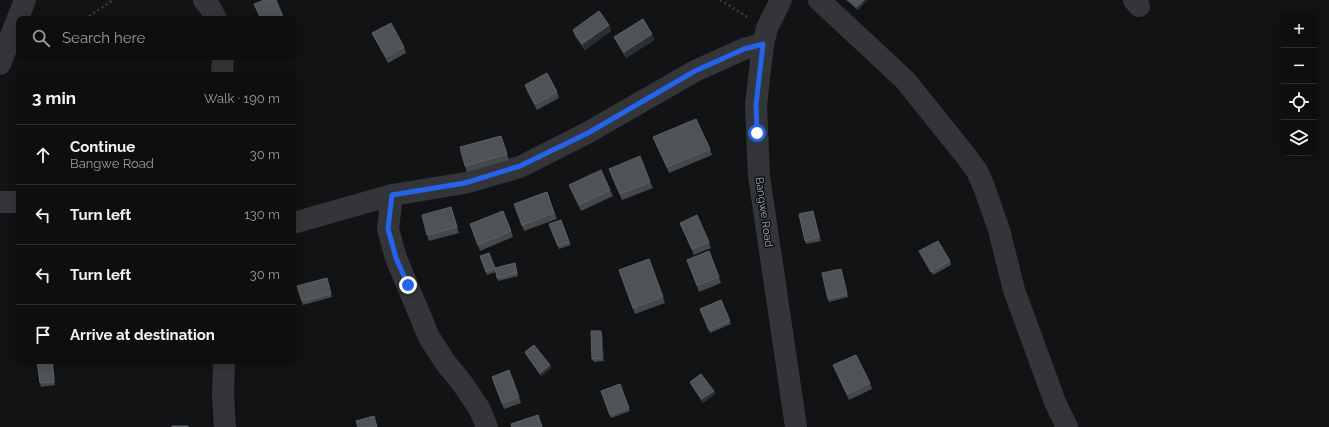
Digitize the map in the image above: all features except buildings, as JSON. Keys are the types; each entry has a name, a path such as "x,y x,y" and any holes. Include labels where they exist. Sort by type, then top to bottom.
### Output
{"street":[{"path":"19,16 25,0"},
{"path":"204,0 214,16"},
{"name":"Bangwe Road","path":"781,0 765,36 756,105 758,176 796,427"},
{"path":"819,0 905,80 966,156 976,171 984,187 999,230 1014,290 1055,402 1067,427"},
{"path":"0,64 16,23"},
{"path":"296,222 392,195 465,183 520,166 588,133 695,71 744,49 765,36"},
{"path":"222,72 224,60"},
{"path":"392,195 388,229 396,258 430,337 445,362 479,408 487,427"},
{"path":"0,202 16,202"},
{"path":"224,364 223,397 225,427"}],"path":[{"path":"89,16 113,0"},
{"path":"720,0 738,12 765,36"}],"route":[{"path":"408,285 396,258 388,229 392,195 465,183 520,166 588,133 695,71 744,49 763,44 756,105 757,133"}]}
